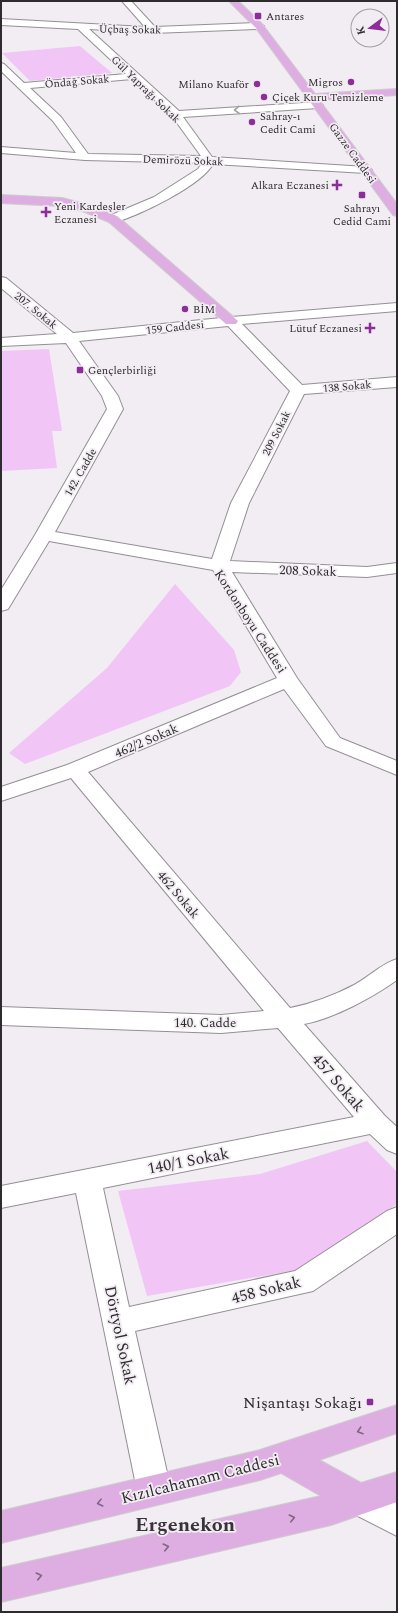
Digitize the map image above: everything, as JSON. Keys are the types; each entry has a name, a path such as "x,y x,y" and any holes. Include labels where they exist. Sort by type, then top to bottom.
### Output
{"main road":[{"name":"Gazze Caddesi","path":"233,1 260,26 397,212"},
{"path":"315,101 397,92"},
{"path":"315,101 397,98"},
{"path":"1,199 62,202 89,209 113,219 231,320"},
{"name":"Kızılcahamam Caddesi","path":"1,1527 260,1465 397,1419"},
{"path":"283,1457 360,1500"},
{"path":"1,1585 331,1509 397,1487"}],"street":[{"path":"126,1 153,30"},
{"name":"Üçbaş Sokak","path":"1,22 153,30 260,26"},
{"name":"Gül Yaprağı Sokak","path":"81,27 176,114 209,160"},
{"path":"1,66 57,119 85,157"},
{"name":"Öndağ Sokak","path":"21,86 134,76"},
{"path":"176,114 315,101"},
{"name":"Demirözü Sokak","path":"1,150 85,157 209,160 366,170"},
{"path":"113,219 158,200 203,171 209,160"},
{"name":"207. Sokak","path":"1,281 70,338"},
{"name":"159 Caddesi","path":"1,342 70,338 231,320 397,307"},
{"path":"231,320 298,390"},
{"name":"142. Cadde","path":"1,605 44,535 115,409 110,396 70,338"},
{"name":"138 Sokak","path":"298,390 397,382"},
{"name":"209 Sokak","path":"219,566 240,503 298,390"},
{"name":"Kordonboyu Caddesi","path":"44,535 219,566 288,680 333,742 397,769"},
{"name":"208 Sokak","path":"219,566 367,572 397,568"},
{"path":"1,574 22,572"},
{"name":"462/2 Sokak","path":"5,788 75,770 288,680"},
{"name":"462 Sokak","path":"75,770 284,1018"},
{"name":"140. Cadde","path":"1,1016 221,1024 284,1018 308,1014 363,991 397,968"},
{"name":"457 Sokak","path":"284,1018 375,1123 397,1143"},
{"name":"140/1 Sokak","path":"1,1197 375,1123"},
{"name":"Dörtyol Sokak","path":"87,1180 154,1490"},
{"name":"458 Sokak","path":"118,1322 302,1282 397,1219"},
{"path":"360,1500 397,1520"}],"shaded area":[{"path":"80,46 112,73 30,81 2,53"},
{"path":"49,349 62,431 52,431 57,468 1,471 1,351"},
{"path":"175,584 234,650 241,672 230,686 25,764 9,753 107,668"},
{"path":"367,1141 397,1172 397,1204 297,1270 147,1296 118,1191 260,1174"}],"place":[{"name":"Antares","path":"258,16"},
{"name":"Migros","path":"351,82"},
{"name":"Milano Kuaför","path":"257,84"},
{"name":"Çiçek Kuru Temizleme","path":"264,97"},
{"name":"Sahray-ı Cedit Cami","path":"252,122"},
{"name":"Alkara Eczanesi","path":"337,185"},
{"name":"Sahrayı Cedid Cami","path":"362,195"},
{"name":"Yeni Kardeşler Eczanesi","path":"46,212"},
{"name":"BİM","path":"185,309"},
{"name":"Lütuf Eczanesi","path":"370,328"},
{"name":"Gençlerbirliği","path":"80,370"},
{"name":"Nişantaşı Sokağı","path":"370,1402"}],"district":[{"name":"Ergenekon","path":"185,1524"}]}
